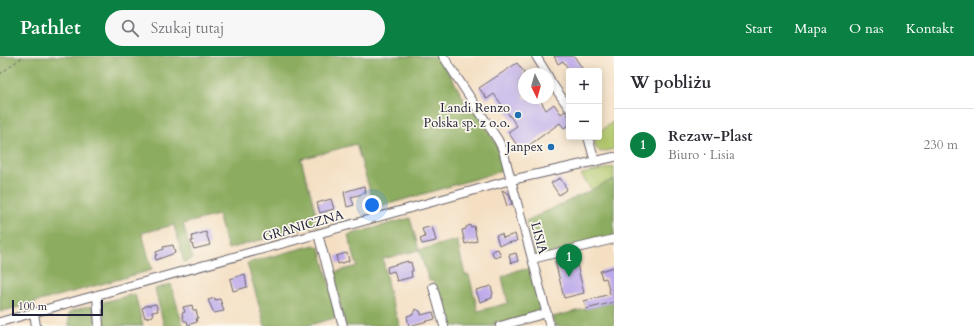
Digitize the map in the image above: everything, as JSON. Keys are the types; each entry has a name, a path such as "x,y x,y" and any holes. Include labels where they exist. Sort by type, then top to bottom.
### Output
{"street":[{"name":"LISIA","path":"443,56 503,150 550,326"},
{"path":"536,56 544,68"},
{"path":"554,86 566,104"},
{"path":"589,140 595,162"},
{"name":"GRANICZNA","path":"0,322 511,180 614,158"},
{"path":"318,234 343,326"},
{"path":"532,259 614,239"},
{"path":"433,287 444,326"},
{"path":"97,295 99,326"},
{"path":"34,313 36,326"},
{"path":"500,326 547,313"}],"path":[{"path":"0,74 24,56"}],"green space":[{"path":"0,56 439,56 471,111 476,109 497,145 502,171 375,208 356,144 301,159 319,224 228,249 218,215 183,224 193,259 184,262 174,225 142,233 152,270 0,312"},
{"path":"614,121 614,149 600,152 596,148 594,140 602,140 602,130"},
{"path":"614,167 614,179 591,190 581,174"},
{"path":"614,179 614,238 536,257 526,221"},
{"path":"410,218 419,250 383,259 390,297 400,326 346,326 332,273 357,266 348,235"},
{"path":"457,240 465,275 469,275 478,311 508,303 502,277 517,270 531,269 543,311 490,326 447,326 433,281 429,281 419,250"},
{"path":"314,245 320,248 338,317 306,326 265,326 247,263"},
{"path":"171,284 183,326 164,326 155,289"},
{"path":"135,294 143,326 105,326 103,302"},
{"path":"614,302 614,326 555,326 552,317"},
{"path":"90,306 95,310 96,326 69,326 69,312"}],"building":[{"path":"554,56 574,56 582,68 568,68 563,61 558,64"},
{"path":"517,63 521,68 518,68 518,104 542,104 546,110 554,104 561,114 565,111 566,112 566,127 564,128 560,123 521,151 508,132 517,126 494,94 487,99 479,88"},
{"path":"560,178 567,189 559,195 551,183"},
{"path":"364,186 366,193 351,197 354,205 347,207 344,192"},
{"path":"502,190 509,194 512,204 507,206"},
{"path":"331,199 334,209 320,213 317,203"},
{"path":"470,225 471,227 474,226 477,241 465,244 462,230 466,229 466,227"},
{"path":"432,226 436,241 422,244 420,239 425,237 422,229"},
{"path":"206,232 210,245 194,249 191,241 193,241 192,236"},
{"path":"502,234 503,238 515,234 517,241 499,245 496,235"},
{"path":"173,245 175,253 156,260 156,252 164,249 163,247"},
{"path":"498,249 501,256 494,258 492,251"},
{"path":"347,253 349,261 338,264 336,256"},
{"path":"516,253 518,261 511,263 509,255"},
{"path":"575,256 584,293 564,298 555,261"},
{"path":"408,261 408,263 411,262 413,271 411,271 412,277 397,281 394,271 388,273 387,267"},
{"path":"614,267 614,302 586,309 584,301 610,294 606,278 602,279 600,271"},
{"path":"245,274 247,287 233,291 230,279"},
{"path":"491,286 493,294 492,298 480,302 476,290"},
{"path":"215,298 215,300 220,299 224,311 214,313 208,300"},
{"path":"156,304 158,311 152,312 153,316 145,318 142,308"},
{"path":"192,305 193,310 196,310 198,318 196,319 197,322 188,325 187,321 184,321 182,313 185,312 183,307"},
{"path":"416,309 421,312 421,315 433,312 435,319 409,326 407,316 414,314"}],"place":[{"name":"Landi Renzo Polska sp. z o.o.","path":"518,115"},
{"name":"Janpex","path":"551,147"},
{"name":"Rezaw-Plast","path":"569,277"}]}
